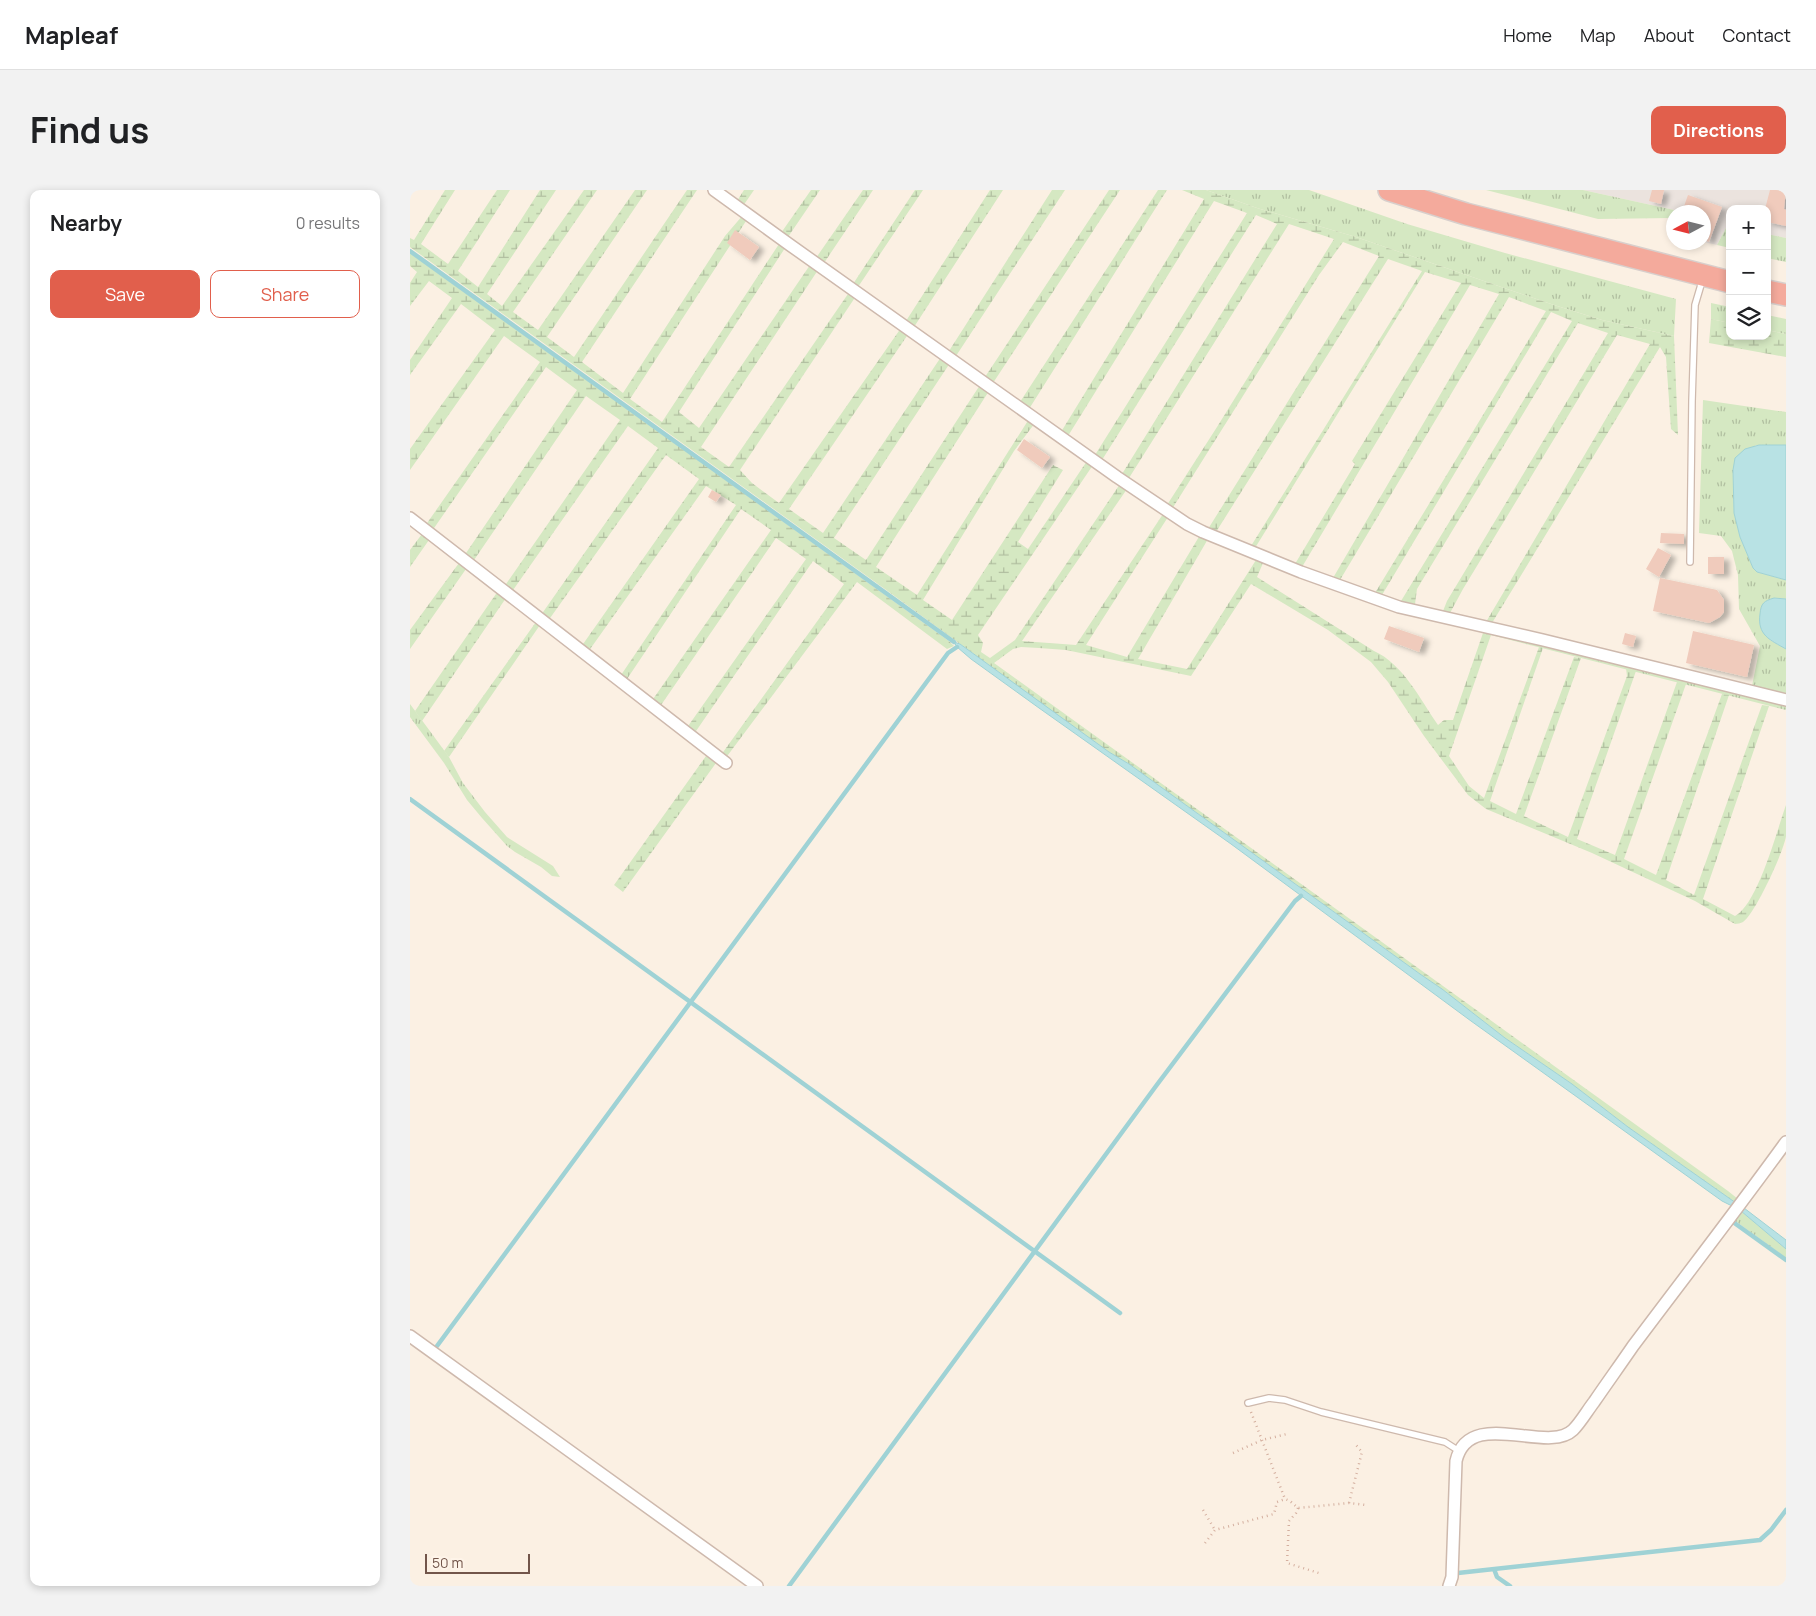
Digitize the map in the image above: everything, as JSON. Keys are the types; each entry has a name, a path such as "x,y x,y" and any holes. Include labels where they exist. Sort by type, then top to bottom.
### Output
{"highway":[{"path":"1389,190 1466,214 1726,281"},
{"path":"1771,292 1786,296"}],"street":[{"path":"714,190 797,251 1117,477 1187,524 1203,532 1293,569 1399,607 1786,700"},
{"path":"410,518 726,763"},
{"path":"1449,1586 1452,1577 1456,1461 1463,1444 1484,1434 1554,1437 1572,1431 1786,1142"},
{"path":"410,1336 757,1586"}],"lane":[{"path":"1690,562 1695,305 1704,275"},
{"path":"1248,1403 1269,1398 1285,1400 1321,1412 1445,1442 1459,1451"}],"path":[{"path":"1248,1403 1285,1500"},
{"path":"1233,1453 1262,1440 1287,1434"},
{"path":"1349,1503 1358,1464 1362,1456 1362,1452 1356,1445"},
{"path":"1205,1543 1215,1530 1274,1514 1277,1502 1285,1500 1290,1501 1298,1508 1349,1503 1366,1506"},
{"path":"1298,1508 1289,1521 1288,1563 1322,1574"},
{"path":"1204,1510 1215,1530"}],"shaded area":[{"path":"1583,190 1786,190 1786,238 1771,235 1771,205 1726,205 1726,228 1717,245 1711,244 1711,205 1666,205 1666,208"}],"green space":[{"path":"445,190 455,190 421,244 448,264 497,190 510,190 458,271 478,287 540,190 556,190 487,294 502,306 584,190 597,190 513,312 538,330 635,190 647,190 547,337 574,357 687,190 697,190 582,362 623,393 725,236 743,215 748,218 630,399 662,422 779,244 785,248 679,412 699,428 810,265 818,270 701,447 729,467 850,291 856,296 740,470 752,483 779,503 901,328 909,333 789,509 823,533 941,357 950,363 834,538 866,560 980,385 989,391 876,567 917,595 1029,419 1035,423 1014,451 923,600 952,620 1053,465 1063,470 1018,542 1028,549 1087,461 1093,465 978,635 983,643 981,652 990,658 1015,640 1120,484 1127,489 1022,641 1076,645 1163,514 1168,517 1086,645 1127,657 1200,535 1208,539 1138,659 1187,669 1256,560 1263,563 1257,577 1394,664 1410,683 1438,725 1444,720 1453,720 1483,633 1491,635 1449,756 1469,786 1484,798 1539,647 1543,648 1490,801 1516,814 1574,657 1581,658 1524,816 1568,837 1627,676 1626,668 1636,671 1577,839 1615,855 1677,682 1686,684 1624,859 1656,875 1722,694 1729,695 1666,880 1694,895 1762,705 1769,706 1703,899 1735,916 1743,909 1759,882 1786,805 1786,836 1775,868 1761,895 1748,917 1743,922 1735,924 1695,901 1592,853 1486,809 1468,795 1424,736 1388,682 1371,662 1328,630 1251,584 1191,676 1066,650 1039,648 1021,647 1013,649 994,663 1728,1191 1738,1199 1736,1203 1628,1127 1572,1084 1505,1038 1442,989 1129,764 1060,717 410,247 410,238 414,240"},
{"path":"744,190 754,190 743,206 737,201"},
{"path":"811,190 820,190 788,237 781,233"},
{"path":"863,190 873,190 824,263 816,258"},
{"path":"915,190 923,190 858,287 853,284"},
{"path":"990,190 1003,190 914,327 906,321"},
{"path":"1052,190 1065,190 956,356 949,351"},
{"path":"1109,190 1120,190 993,383 985,377"},
{"path":"1158,190 1167,190 1029,409 1020,402"},
{"path":"1182,190 1206,190 1257,208 1356,237 1602,320 1674,336 1678,435 1671,429 1666,357 1660,347 1492,623 1486,622 1650,344 1617,335 1450,613 1443,611 1447,601 1608,333 1578,323 1417,589 1415,604 1401,601 1572,321 1551,312 1382,595 1375,593 1546,311 1509,297 1340,580 1333,578 1499,294 1470,285 1302,567 1295,564 1355,464 1352,461 1461,283 1425,272 1255,548 1251,546 1422,271 1388,259 1216,532 1208,529 1379,256 1343,242 1319,275 1172,509 1167,505 1334,239 1289,224 1129,478 1122,474 1277,224 1256,215 1102,460 1095,455 1247,213 1214,201 1068,436 1061,432 1204,199"},
{"path":"1206,190 1309,190 1407,224 1505,253 1676,299 1674,336 1602,320 1356,237 1257,208"},
{"path":"1486,190 1583,190 1666,208 1666,218 1598,219"},
{"path":"1726,228 1726,247 1717,245"},
{"path":"1771,235 1786,238 1786,262 1771,259"},
{"path":"410,253 954,646 947,649 857,582 725,759 721,755 844,584 813,561 694,734 686,729 806,559 776,538 659,708 651,702 771,530 741,509 625,682 619,678 736,505 706,486 588,652 581,647 699,479 666,455 548,621 541,615 658,448 628,426 511,593 504,587 620,420 586,396 472,563 464,556 577,390 546,367 432,531 425,526 540,362 504,336 410,470 410,449 495,330 461,304 410,375 410,360 452,298 429,281 410,306 410,283 417,272 410,266"},
{"path":"1711,303 1726,306 1726,322 1711,319"},
{"path":"1771,316 1786,319 1786,334 1771,331"},
{"path":"1711,319 1726,322 1726,340 1771,340 1771,331 1786,334 1786,357 1709,343"},
{"path":"1703,400 1786,412 1786,445 1756,445 1733,470 1734,513 1740,537 1753,568 1757,572 1786,580 1786,599 1774,598 1770,640 1786,649 1786,694 1752,686 1760,646 1739,609 1738,575 1732,551 1721,536 1699,533"},
{"path":"422,534 429,540 410,567 410,550"},
{"path":"459,563 466,569 410,649 410,630"},
{"path":"498,591 506,598 422,721 415,711"},
{"path":"536,622 540,625 449,757 444,751"},
{"path":"1474,628 1757,697 1786,706 1786,710 1483,633"},
{"path":"410,704 449,757 463,783 485,812 507,837 553,866 560,877 552,876 507,846 482,818 467,800 444,763 410,717"},
{"path":"706,756 716,763 623,892 614,885"},
{"path":"1741,1211 1786,1249 1786,1258 1734,1220"}],"water":[{"path":"1759,445 1786,445 1786,580 1757,572 1753,568 1740,537 1734,513 1733,470 1735,458 1745,449"},
{"path":"1774,598 1786,599 1786,649 1766,636 1761,627 1761,607 1765,601"},
{"path":"954,642 960,644 1109,752 1129,764 1442,989 1505,1038 1572,1084 1628,1127 1736,1203 1732,1206 1722,1201 1471,1021 1231,844 971,659"},
{"path":"1744,1208 1786,1240 1786,1249 1741,1211"}],"building":[{"path":"1652,190 1664,190 1661,204 1649,201"},
{"path":"1770,190 1786,190 1784,209 1786,210 1786,226 1771,223 1771,205 1766,205"},
{"path":"1688,195 1722,207 1711,237 1711,205 1684,205"},
{"path":"735,230 759,247 750,260 727,243"},
{"path":"1024,439 1050,457 1042,468 1017,450"},
{"path":"712,490 721,495 716,502 708,497"},
{"path":"1661,533 1684,534 1684,544 1660,543"},
{"path":"1658,548 1671,555 1659,577 1646,569"},
{"path":"1708,557 1724,557 1724,574 1708,574"},
{"path":"1660,578 1717,590 1724,600 1724,612 1720,617 1709,623 1653,611"},
{"path":"1389,626 1424,638 1419,652 1384,639"},
{"path":"1693,631 1754,645 1747,677 1686,663"},
{"path":"1625,633 1636,636 1633,647 1622,644"}],"waterway":[{"path":"410,251 954,642"},
{"path":"437,1346 948,653 957,647"},
{"path":"410,799 1120,1313"},
{"path":"789,1586 1156,1086 1295,901 1301,896"},
{"path":"1733,1222 1786,1260"},
{"path":"1458,1573 1760,1540 1771,1530 1786,1510"},
{"path":"1494,1569 1497,1577 1510,1586"}]}
